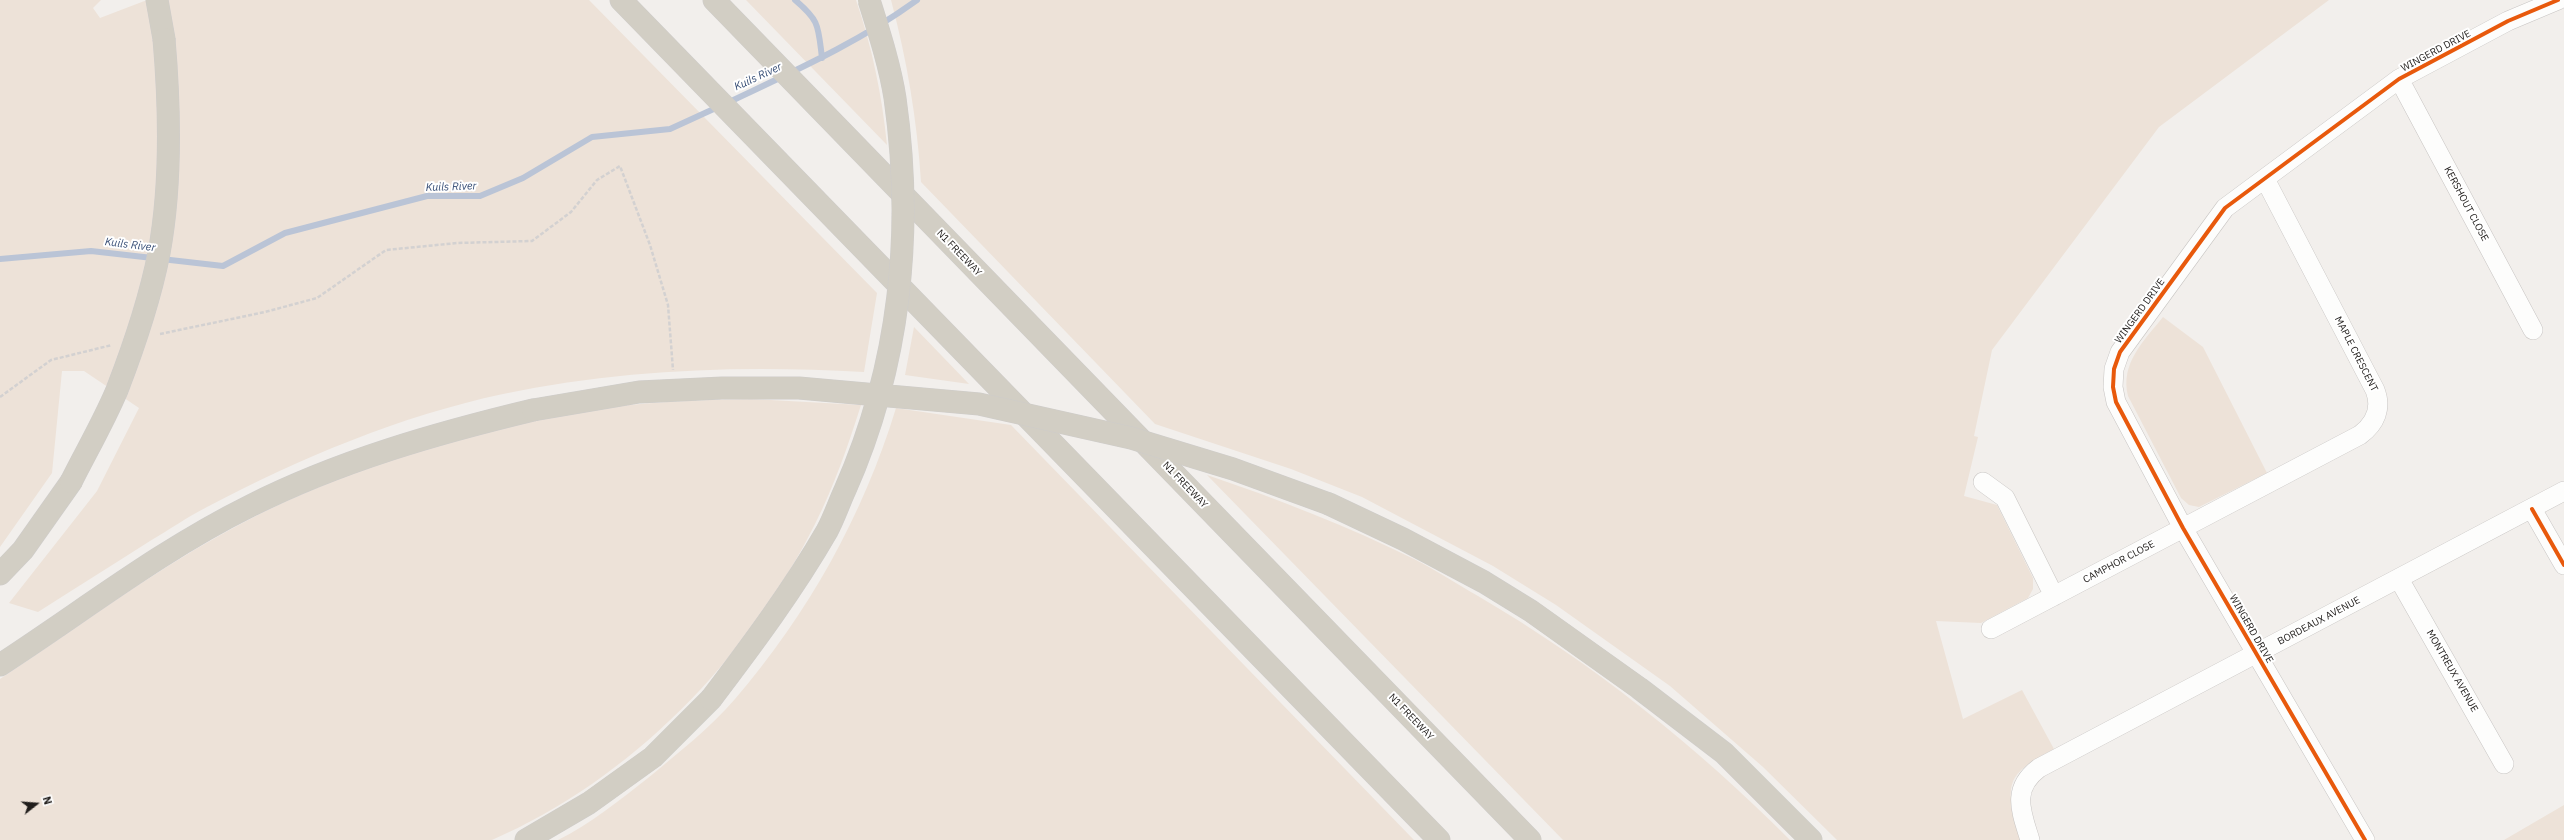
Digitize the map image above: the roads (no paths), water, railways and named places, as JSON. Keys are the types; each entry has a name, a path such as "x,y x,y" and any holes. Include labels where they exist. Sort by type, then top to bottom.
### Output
{"highway":[{"path":"0,574 23,550 71,482 116,391 142,318 159,253 166,186 168,89 164,38 157,0"},
{"path":"621,0 1439,840"},
{"name":"N1 FREEWAY","path":"714,0 1530,840"},
{"path":"526,840 589,803 652,757 712,699 763,630 828,530 864,448 889,360 902,265 903,175 895,97 869,0"},
{"path":"0,665 154,560 250,506 346,465 453,430 533,410 639,392 722,388 799,388 979,404 1131,438 1233,469 1328,504 1410,543 1484,582 1531,611 1724,753 1811,840"}],"street":[{"name":"WINGERD DRIVE","path":"2365,840 2183,528 2116,402 2113,387 2114,369 2120,352 2225,208 2400,79 2508,21 2558,0"},
{"name":"KERSHOUT CLOSE","path":"2400,79 2533,330"},
{"name":"MAPLE CRESCENT","path":"2183,528 2360,435 2371,426 2378,413 2378,397 2375,390 2265,180"},
{"path":"1983,482 2005,498 2054,596"},
{"name":"BORDEAUX AVENUE","path":"2030,840 2020,800 2022,788 2029,776 2039,768 2564,491"},
{"path":"2532,509 2564,565"},
{"name":"CAMPHOR CLOSE","path":"1991,629 2183,528"},
{"name":"MONTREUX AVENUE","path":"2399,579 2504,764"}],"waterway":[{"path":"795,0 809,13 816,25 820,38 822,58"},
{"name":"Kuils River","path":"727,103 824,56 872,30 917,0"},
{"name":"Kuils River","path":"0,259 91,251 223,266 285,233 427,196 480,196 523,178 592,137 670,129 718,107"}]}
